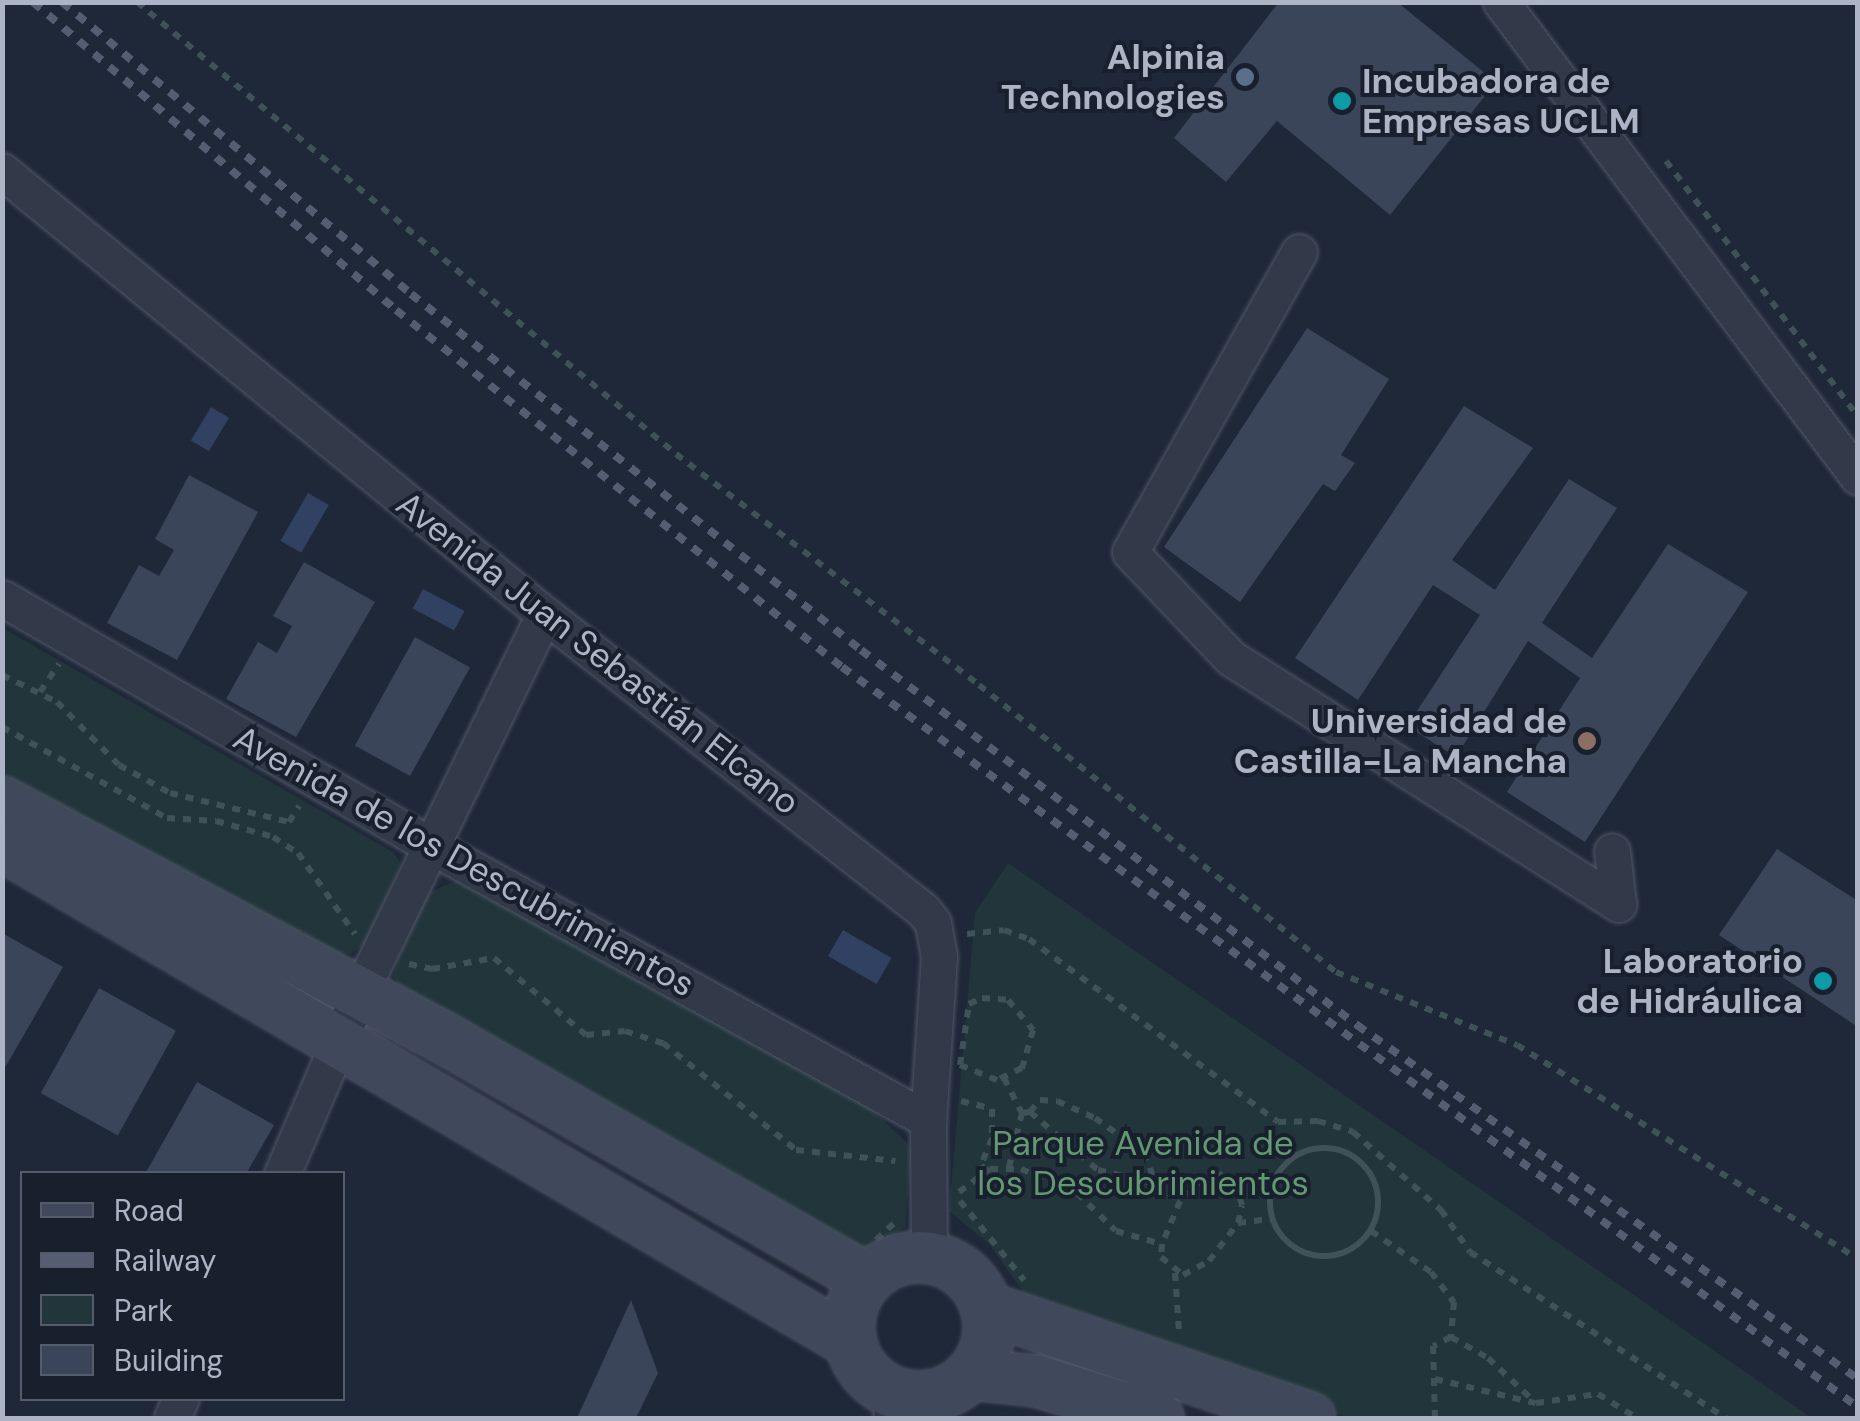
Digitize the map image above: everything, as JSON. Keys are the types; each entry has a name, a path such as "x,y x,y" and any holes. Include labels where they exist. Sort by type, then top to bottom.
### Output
{"street":[{"path":"1501,2 1858,477"},
{"name":"Avenida Juan Sebastián Elcano","path":"2,171 544,614 923,910 938,940"},
{"path":"1299,252 1130,552 1231,658 1618,904 1612,851"},
{"name":"Avenida de los Descubrimientos","path":"2,598 431,846 929,1108"},
{"path":"283,1171 371,971 544,614"},
{"path":"2,802 371,971 867,1280"},
{"path":"2,846 340,1040 850,1342"},
{"path":"929,1257 929,1108 938,940"},
{"path":"925,1400 984,1354 986,1308 965,1274 929,1257 906,1258 867,1280 848,1320 858,1364 925,1400 1037,1382 1158,1418"},
{"path":"986,1308 1310,1418"}],"path":[{"path":"136,2 676,454 979,685 1336,972 1516,1045 1858,1260"},
{"path":"2,675 58,702 119,764 170,793 289,822 317,780"},
{"path":"2,727 167,818 216,821 273,838 298,852 371,971 432,968 494,958 586,1035 626,1031 662,1042 796,1150 930,1179 954,1196 986,1172 1008,1167 1076,1193 1116,1230 1162,1244"},
{"path":"938,940 986,929 1028,939 1278,1122 1318,1121 1353,1132 1441,1210 1470,1252 1726,1418"},
{"path":"982,998 1008,1000 1033,1030 1030,1056 1004,1078 984,1079 960,1065 969,1004 982,998"},
{"path":"1004,1078 1026,1112 1098,1170 1156,1184 1180,1201"},
{"path":"1008,1167 1026,1112 1040,1100 1057,1101 1095,1118 1144,1153 1156,1184"},
{"path":"929,1108 992,1109 992,1138 982,1165 986,1172"},
{"path":"1336,1148 1366,1166 1375,1181 1379,1198 1371,1231 1342,1253 1325,1256 1290,1244 1273,1219 1270,1194 1287,1162 1302,1152 1336,1148"},
{"path":"1230,1177 1241,1190 1238,1223 1209,1261 1183,1275 1161,1257 1162,1244 1180,1201 1204,1179 1230,1177"},
{"path":"823,1254 834,1234 863,1249 895,1226 898,1187 930,1179"},
{"path":"1238,1223 1273,1219"},
{"path":"1371,1231 1444,1284 1454,1302 1450,1336"},
{"path":"1435,1418 1432,1346 1450,1336"},
{"path":"1450,1336 1488,1358 1536,1402"},
{"path":"1435,1378 1536,1402 1598,1394 1637,1418"}],"green space":[{"path":"3,628 393,852 401,864 366,943 351,954 328,956 3,775"},
{"name":"Parque Avenida de los Descubrimientos","path":"1008,863 1812,1418 1348,1418 1168,1348 1035,1309 990,1245 949,1211 975,913"},
{"path":"458,880 870,1107 912,1148 905,1227 862,1257 410,1003 393,976 398,959 425,894"}],"water":[{"path":"211,407 229,418 209,451 191,440"},
{"path":"308,493 329,505 301,553 280,541"},
{"path":"423,589 464,611 454,630 413,608"},
{"path":"843,930 891,958 876,984 828,956"}],"building":[{"name":"Incubadora de Empresas UCLM","path":"1279,2 1397,2 1496,82 1390,215 1277,121 1226,182 1174,138"},
{"path":"1307,328 1389,379 1341,455 1355,463 1335,491 1323,484 1240,602 1164,547"},
{"path":"1464,406 1533,448 1452,560 1495,590 1569,479 1617,508 1542,623 1592,658 1668,544 1748,592 1585,842 1507,792 1580,678 1528,641 1456,757 1407,726 1480,615 1433,585 1358,700 1295,658"},
{"path":"189,475 258,512 177,660 107,623 139,565 159,576 174,550 155,539"},
{"path":"304,562 375,602 296,737 226,699 258,642 277,653 292,626 273,616"},
{"path":"415,637 470,668 410,776 355,745"},
{"name":"Laboratorio de Hidráulica","path":"1777,849 1858,901 1858,1027 1719,935"},
{"path":"2,933 63,967 2,1073"},
{"path":"99,988 176,1031 118,1136 41,1093"},
{"path":"197,1082 274,1125 248,1171 147,1171"},
{"path":"631,1300 658,1373 636,1418 577,1418"}],"railway":[{"path":"33,2 396,310 842,667 1858,1407"},
{"path":"62,2 411,294 861,650 1357,1025 1858,1379"}],"place":[{"name":"Alpinia Technologies","path":"1245,77"},
{"name":"Incubadora de Empresas UCLM","path":"1342,101"},
{"name":"Universidad de Castilla-La Mancha","path":"1587,741"},
{"name":"Laboratorio de Hidráulica","path":"1823,981"}]}
